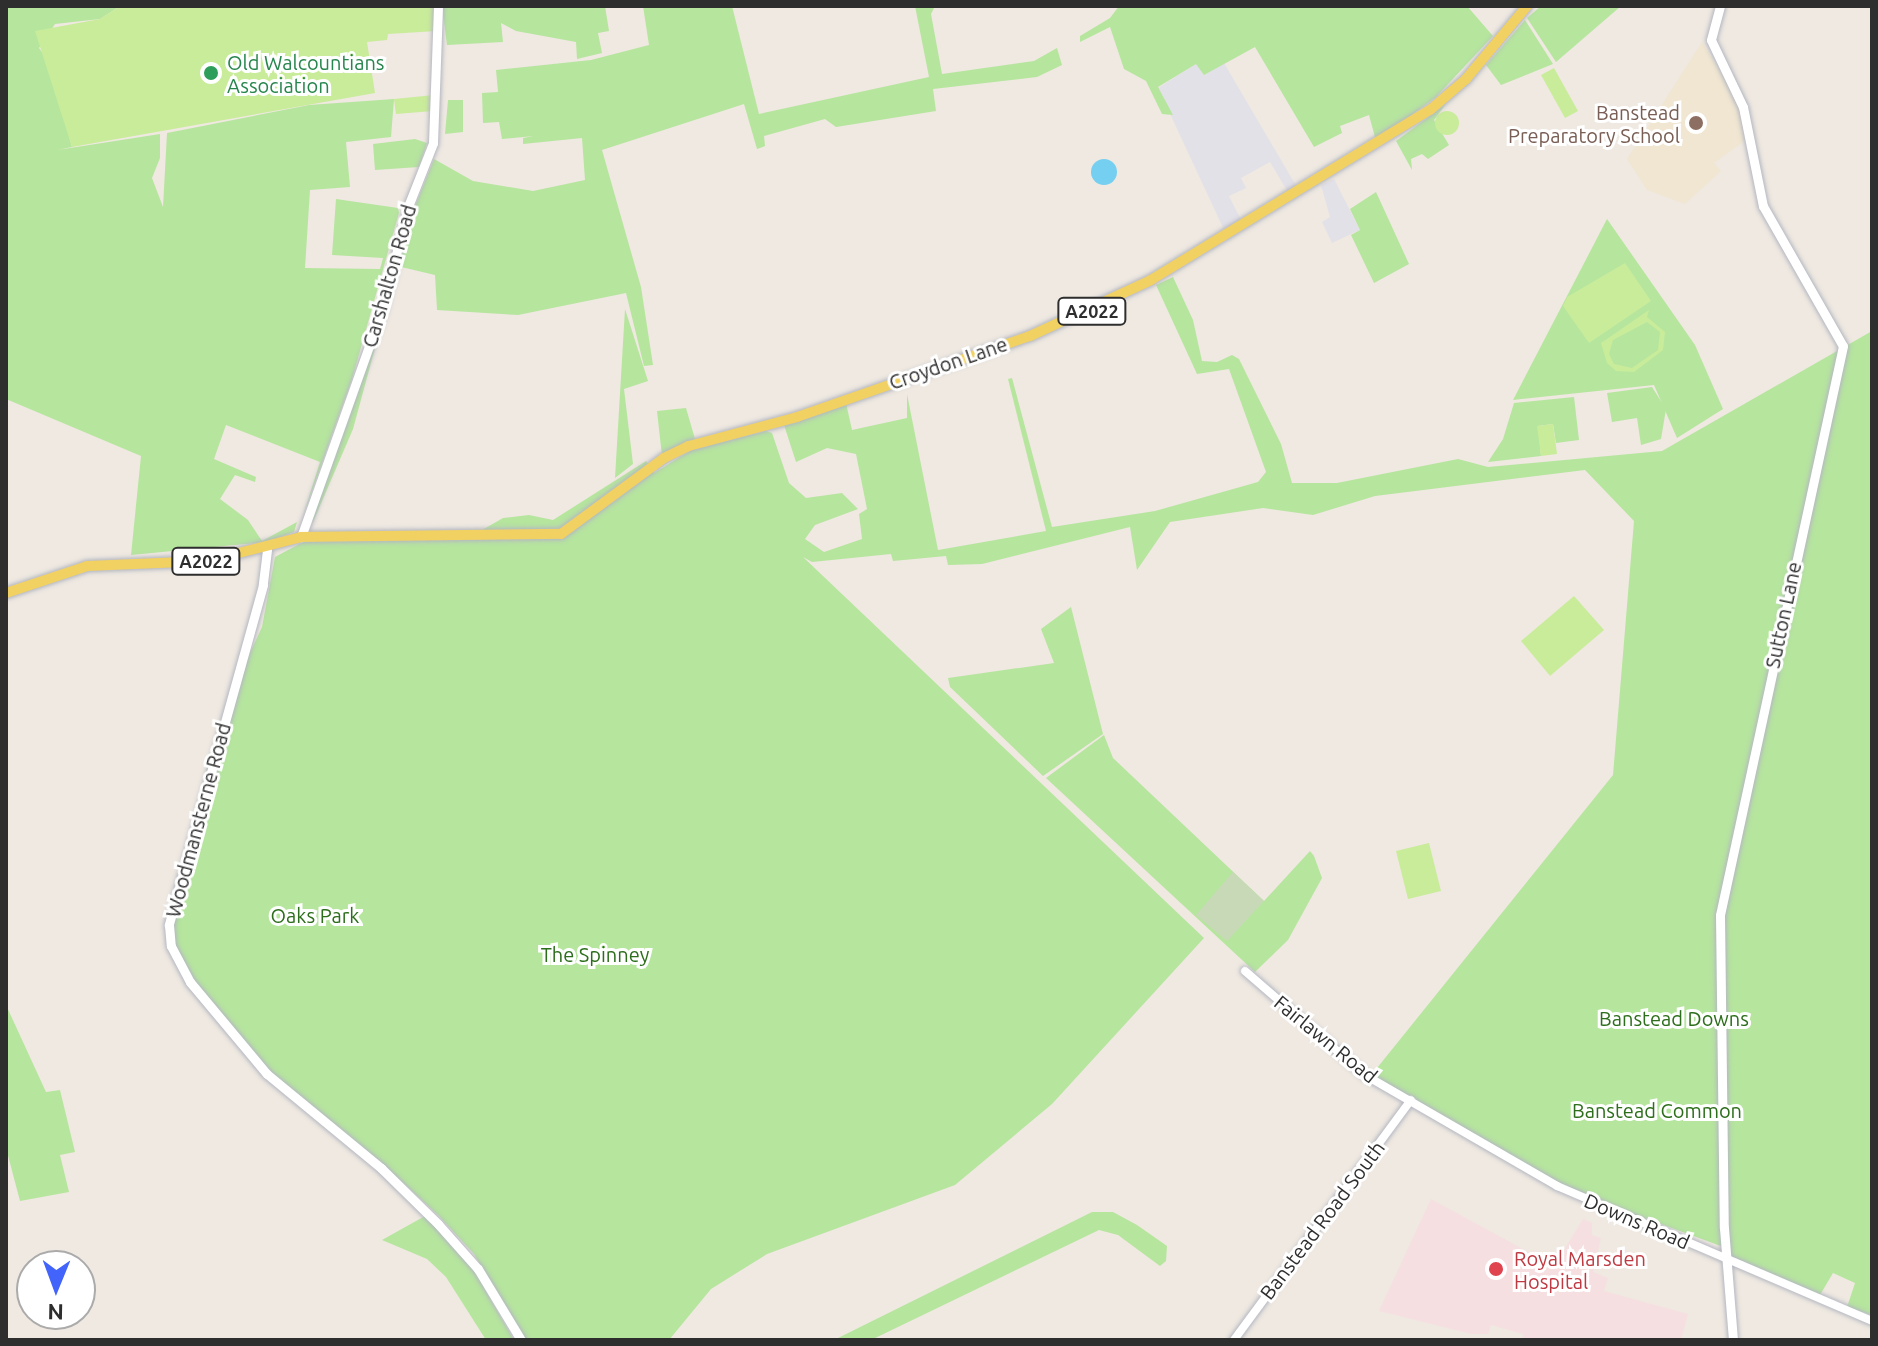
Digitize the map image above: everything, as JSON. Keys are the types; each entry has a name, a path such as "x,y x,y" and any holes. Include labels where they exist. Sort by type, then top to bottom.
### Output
{"main road":[{"name":"Carshalton Road","path":"301,537 431,151 439,87 438,6"},
{"name":"Croydon Lane","path":"301,537 553,536 576,526 659,462 689,446 797,417 1076,319 1298,194 1430,110 1466,79 1527,6"},
{"name":"Sutton Lane","path":"1720,6 1712,43 1743,107 1763,206 1843,346 1720,915 1726,1257 1733,1340"},
{"name":"A2022","path":"6,593 87,566 207,561 267,550 301,537"},
{"name":"Woodmansterne Road","path":"267,550 263,585 169,925 171,946 190,982 267,1074 381,1168 478,1269 521,1340"}],"street":[{"name":"Fairlawn Road","path":"1245,971 1365,1075 1411,1100"},
{"name":"Downs Road","path":"1411,1100 1557,1186 1872,1321"},
{"name":"Banstead Road South","path":"1234,1340 1411,1100"}],"shaded area":[{"name":"Banstead Preparatory School","path":"1702,42 1737,98 1746,140 1714,163 1721,171 1685,204 1647,190 1627,159"},
{"path":"1197,63 1204,75 1224,63 1298,189 1289,194 1270,162 1241,178 1246,188 1229,196 1242,222 1225,232 1158,88"},
{"path":"1334,179 1360,230 1332,243 1322,222 1330,217 1321,185"},
{"name":"Royal Marsden Hospital","path":"1431,1199 1554,1266 1583,1219 1592,1223 1592,1235 1601,1238 1593,1272 1608,1278 1604,1291 1688,1314 1681,1340 1522,1340 1523,1334 1491,1325 1488,1334 1471,1334 1379,1311"}],"green space":[{"path":"6,6 120,6 100,19 55,24 39,48 49,62 72,147 57,150 160,134 160,158 152,178 163,207 167,133 309,105 394,99 391,137 346,142 350,187 310,190 305,268 380,269 383,258 332,255 336,199 398,208 399,213 352,379 303,516 320,462 226,425 214,459 256,477 255,482 235,475 220,499 248,520 262,541 297,522 294,532 267,542 131,555 141,456 6,399"},
{"name":"Old Walcountians Association","path":"120,6 436,6 437,31 388,34 387,40 367,42 375,93 72,147 35,31 100,19"},
{"path":"442,6 605,6 609,31 598,33 602,53 577,59 576,42 516,31 501,23 503,42 447,45"},
{"path":"643,6 732,6 759,114 929,77 915,6 935,6 931,14 942,74 1034,61 1057,48 1062,65 1037,77 933,89 936,111 836,127 825,119 764,136 765,146 757,149 744,104 602,150 641,287 653,365 644,366 626,293 518,315 437,310 435,275 397,266 403,236 434,159 473,181 533,191 585,180 582,138 523,144 523,138 534,136 502,139 499,122 483,123 482,93 498,92 496,70 591,60 649,45"},
{"path":"1119,6 1467,6 1493,36 1436,97 1376,141 1369,115 1340,126 1342,133 1314,147 1255,47 1204,75 1196,64 1158,87 1173,115 1162,114 1146,81 1124,69 1110,27 1080,42 1080,36 1110,18"},
{"path":"1541,6 1621,6 1556,62 1527,18"},
{"path":"1525,20 1553,64 1501,85 1486,65"},
{"path":"1554,68 1578,111 1565,118 1541,75"},
{"path":"434,95 433,111 396,114 394,99"},
{"path":"448,100 463,100 463,132 445,134"},
{"path":"1446,104 1434,120 1449,145 1428,159 1422,154 1411,159 1412,170 1396,141"},
{"path":"1447,111 1458,118 1459,123 1452,134 1447,135 1436,128 1435,123 1442,112"},
{"path":"415,139 427,143 419,167 375,170 373,144"},
{"path":"1376,192 1409,264 1374,283 1351,235 1360,230 1350,209"},
{"path":"1607,219 1695,345 1723,409 1677,438 1654,385 1513,400"},
{"path":"1625,263 1651,301 1589,343 1563,306 1567,297"},
{"path":"1173,277 1193,320 1202,361 1217,362 1232,355 1239,359 1281,444 1292,483 1337,483 1458,459 1488,467 1662,451 1872,331 1872,1315 1847,1307 1855,1283 1833,1273 1820,1295 1729,1255 1729,1249 1557,1186 1378,1082 1373,1073 1613,775 1634,521 1585,470 1375,496 1313,515 1263,508 1170,522 1137,570 1130,527 982,564 948,565 946,556 893,561 891,554 812,562 803,557 1204,938 1052,1104 955,1185 767,1254 711,1289 669,1340 525,1340 474,1254 439,1216 380,1161 296,1103 177,963 169,925 199,795 226,705 262,627 275,557 303,542 482,530 503,518 529,515 553,520 646,461 654,473 693,449 766,431 772,433 789,483 806,498 842,493 858,509 815,525 805,539 824,552 862,539 859,514 867,509 856,454 827,448 796,462 784,425 846,403 852,430 907,418 907,394 938,550 1046,531 1008,379 1012,378 1052,527 1155,511 1258,482 1266,472 1229,369 1197,374 1156,285"},
{"path":"393,282 353,429 313,522 311,519"},
{"path":"625,309 648,381 624,389 633,464 615,478"},
{"path":"1649,310 1647,317 1665,332 1663,350 1634,372 1616,371 1607,363 1601,343","holes":["1647,322 1660,332 1658,350 1632,368 1614,364 1609,354 1613,340"]},
{"path":"1652,387 1666,409 1661,439 1641,445 1637,418 1612,422 1607,393"},
{"path":"1574,397 1579,440 1556,443 1553,424 1538,426 1541,456 1488,462 1503,439 1514,403"},
{"path":"686,408 695,439 662,456 657,411"},
{"path":"1553,424 1557,454 1541,456 1537,426"},
{"path":"1574,596 1604,630 1550,676 1521,641"},
{"path":"1071,607 1103,734 1043,776 950,687 948,678 1054,663 1041,629"},
{"path":"1104,735 1113,758 1264,901 1310,851 1314,856 1322,878 1288,940 1255,972 1046,778"},
{"path":"1429,843 1441,891 1408,899 1396,851"},
{"path":"1233,872 1264,901 1227,941 1196,915"},
{"path":"6,1005 46,1092 60,1090 75,1152 60,1155 69,1192 20,1201 6,1148"},
{"path":"1092,1212 1113,1212 1137,1225 1167,1246 1166,1261 1160,1266 1118,1235 1099,1230 871,1340 834,1340"},
{"path":"425,1216 473,1269 514,1340 486,1340 446,1277 427,1259 382,1240"}],"water":[{"path":"1104,159 1113,163 1117,172 1113,181 1104,185 1095,181 1091,172 1095,163"}],"place":[{"name":"Old Walcountians Association","path":"211,73"},
{"name":"Banstead Preparatory School","path":"1696,123"},
{"name":"Royal Marsden Hospital","path":"1496,1269"}],"park label":[{"name":"Oaks Park","path":"315,915"},
{"name":"The Spinney","path":"595,954"},
{"name":"Banstead Downs","path":"1674,1018"},
{"name":"Banstead Common","path":"1657,1110"}]}
